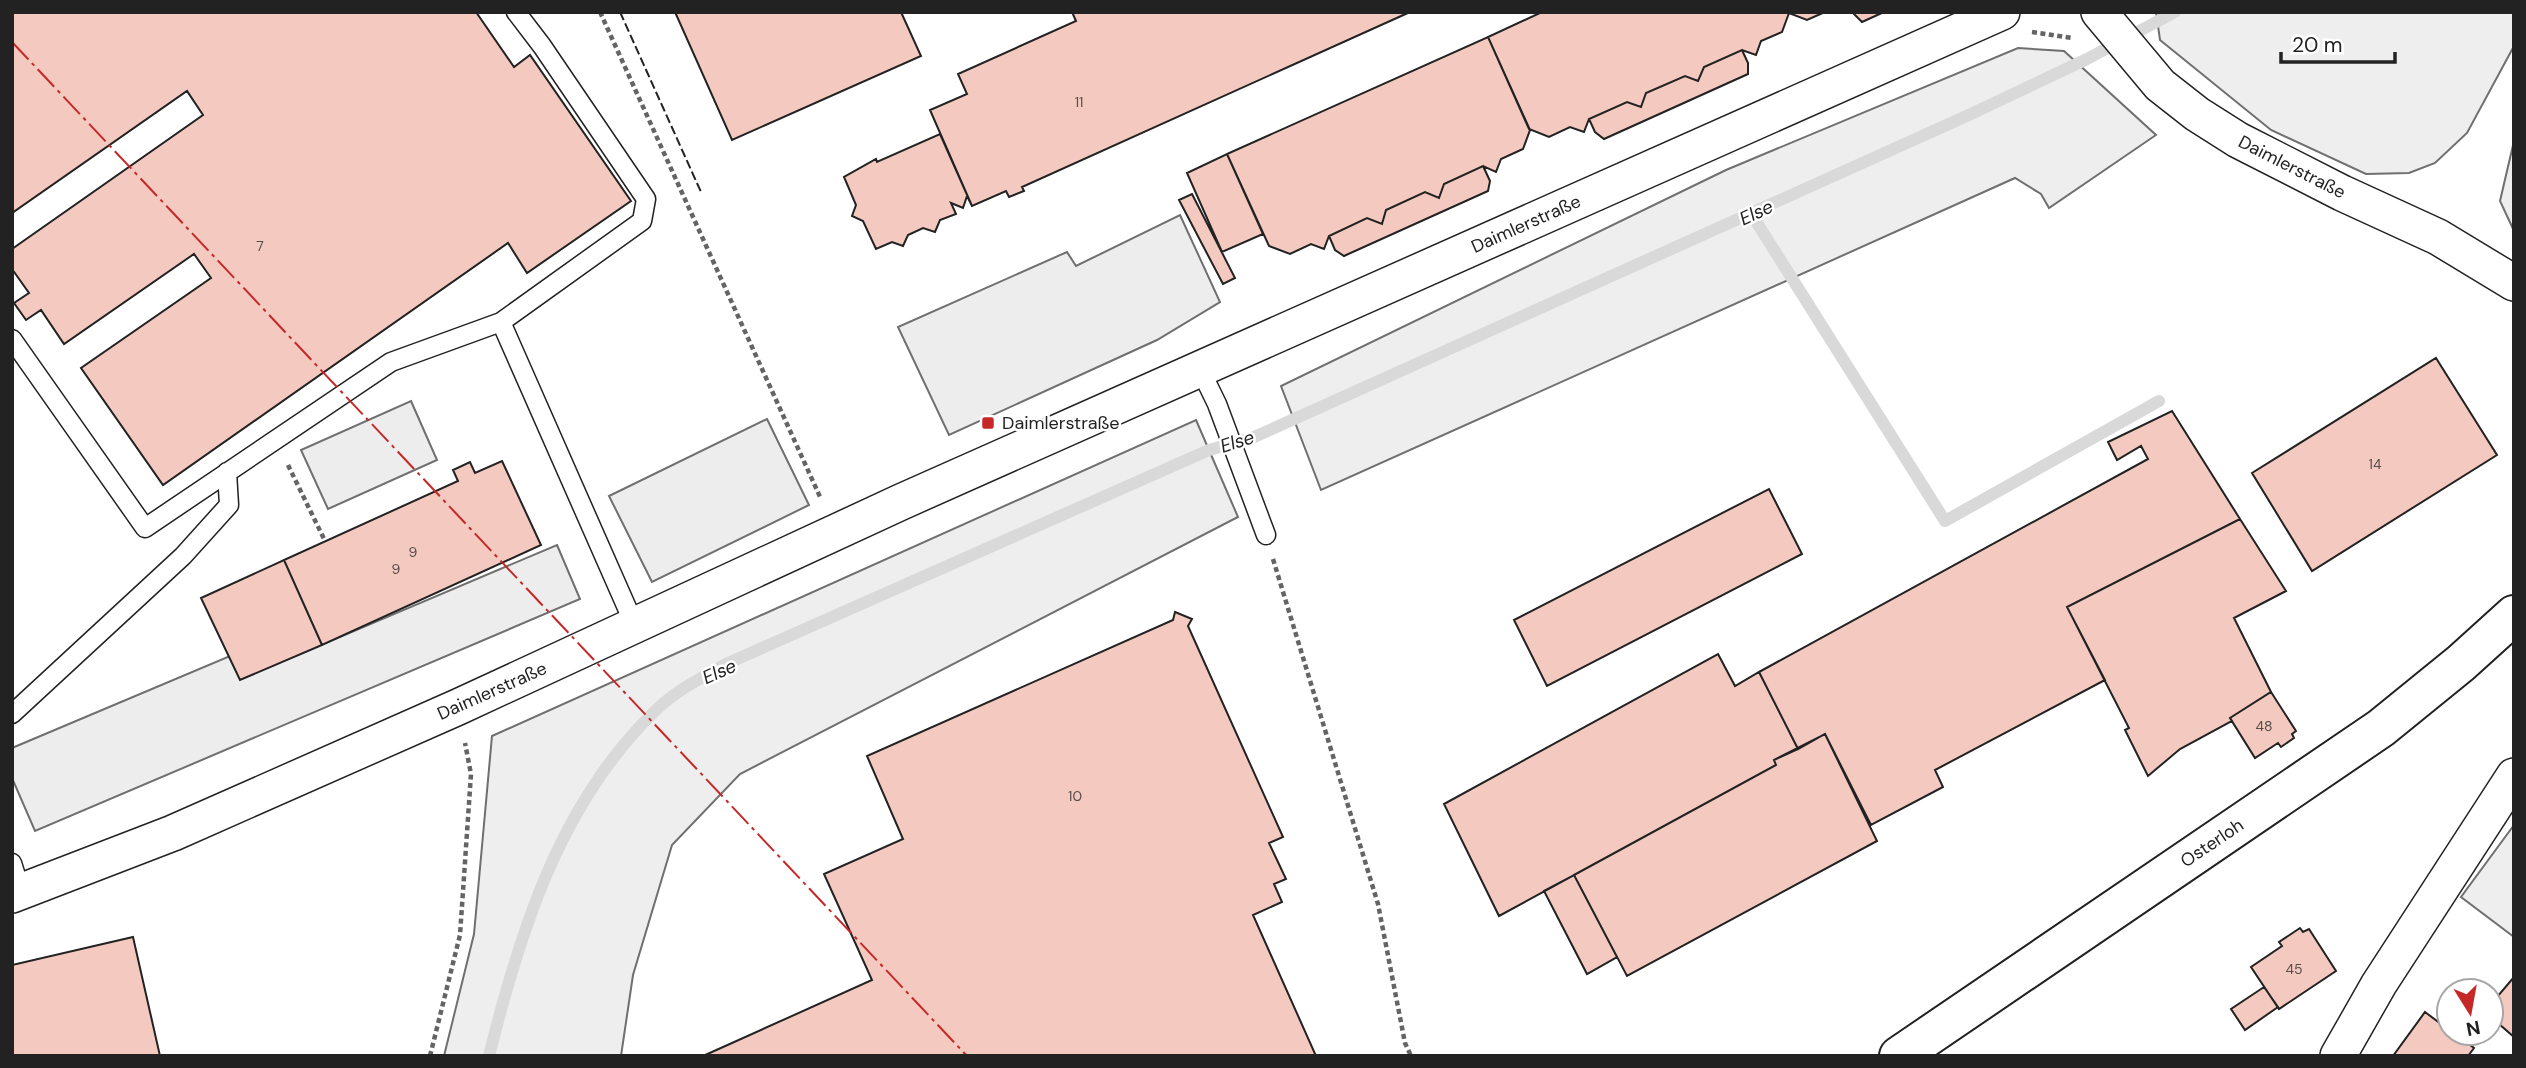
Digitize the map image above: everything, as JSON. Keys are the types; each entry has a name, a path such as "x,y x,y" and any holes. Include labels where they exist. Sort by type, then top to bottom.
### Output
{"main road":[{"name":"Osterloh","path":"1899,1056 2381,728 2461,663 2514,615"}],"street":[{"name":"Daimlerstraße","path":"15,883 173,833 458,707 901,502 1200,369 2014,17"},
{"name":"Daimlerstraße","path":"2091,26 2197,114 2238,139 2342,193 2438,237 2514,283"},
{"path":"2338,1056 2379,985 2514,776"}],"lane":[{"path":"12,339 145,528 391,362 501,322 642,221 646,199 516,12"},
{"path":"501,322 635,626"},
{"path":"1200,369 1217,404 1266,535"},
{"path":"12,714 183,556 229,505 227,472"}],"path":[{"path":"600,12 836,533"},
{"path":"2014,17 2031,32 2091,26"},
{"path":"275,439 325,541"},
{"path":"1266,535 1378,904 1405,1043 1411,1056"},
{"path":"430,1056 460,935 471,774 458,707"}],"shaded area":[{"path":"2156,12 2514,12 2514,46 2467,133 2435,163 2409,173 2366,174 2271,130 2160,40"},
{"path":"2018,48 2064,51 2156,135 2049,208 2041,194 2015,178 1321,490 1281,386 1726,170"},
{"path":"2514,141 2514,231 2500,201"},
{"path":"1180,215 1220,302 1157,340 949,435 898,327 1067,252 1076,266"},
{"path":"411,401 437,460 328,509 301,450"},
{"path":"767,419 809,505 652,582 609,496"},
{"path":"1196,420 1238,517 740,774 672,845 633,975 621,1056 444,1056 474,934 492,736"},
{"path":"557,545 580,599 35,831 12,778 12,748 230,656 241,679"},
{"path":"2514,825 2514,937 2461,897"}],"building":[{"path":"12,12 476,12 514,67 530,55 631,201 527,273 508,243 163,485 81,368 211,278 194,254 64,344 41,310 26,320 14,303 29,293 12,269 12,249 203,115 187,91 12,213"},
{"path":"675,12 901,12 921,56 732,140"},
{"path":"1072,12 1410,12 1022,187 1024,191 1009,197 1006,191 972,206 930,110 967,94 958,74 1076,21"},
{"path":"1542,12 1825,12 1807,20 1789,13 1782,32 1761,41 1756,55 1742,50 1704,67 1698,81 1685,76 1646,93 1641,107 1627,102 1589,119 1584,132 1570,127 1549,137 1529,129 1488,37"},
{"path":"1852,12 1884,12 1862,22"},
{"path":"1488,37 1530,130 1523,149 1501,159 1496,172 1483,166 1444,184 1439,198 1425,192 1386,210 1382,224 1367,218 1329,236 1324,249 1311,244 1290,254 1269,246 1227,154"},
{"path":"1742,50 1748,63 1748,74 1604,139 1595,132 1589,119 1627,102 1641,107 1646,93 1685,76 1698,81 1704,67"},
{"path":"940,134 972,206 967,196 963,208 951,203 956,214 940,220 935,232 923,228 908,235 903,246 892,242 876,249 863,221 852,216 856,205 844,177 876,159 877,162"},
{"path":"1227,154 1263,234 1222,252 1187,173"},
{"path":"1483,166 1490,181 1488,191 1344,256 1335,250 1329,236 1367,218 1382,224 1386,210 1425,192 1439,198 1444,184"},
{"path":"1192,194 1235,278 1223,284 1179,200"},
{"path":"2436,358 2497,455 2312,571 2252,473"},
{"path":"2172,411 2240,519 2067,607 2105,680 1935,770 1943,787 1871,825 1825,734 1798,749 1759,672 2148,459 2141,446 2117,460 2108,442"},
{"path":"502,461 541,545 322,645 284,560 458,481 453,470 470,462 475,473"},
{"path":"1769,489 1802,554 1547,686 1514,620"},
{"path":"2240,519 2286,591 2234,618 2271,692 2230,718 2232,721 2180,749 2148,776 2125,730 2129,728 2067,607"},
{"path":"284,560 322,645 240,680 201,598"},
{"path":"1175,612 1192,619 1188,626 1283,837 1269,843 1286,879 1274,884 1282,902 1253,915 1316,1056 703,1056 872,980 824,874 903,839 867,756 1173,620"},
{"path":"1718,654 1735,686 1759,672 1798,749 1774,760 1776,765 1499,916 1444,804"},
{"path":"2271,692 2296,731 2292,734 2294,738 2281,747 2278,743 2255,758 2230,718"},
{"path":"1825,734 1877,841 1627,976 1574,875 1776,765 1774,760"},
{"path":"1574,875 1617,957 1587,974 1544,891"},
{"path":"2300,928 2303,932 2309,929 2336,971 2279,1009 2251,967 2282,946 2279,942"},
{"path":"133,937 160,1056 12,1056 12,965"},
{"path":"2514,977 2514,1037 2505,1029 2505,988"},
{"path":"2264,987 2278,1007 2245,1030 2231,1009"},
{"path":"2425,1012 2435,1020 2435,1047 2474,1048 2468,1056 2393,1056"}],"waterway":[{"name":"Else","path":"489,1056 530,916 569,828 593,786 622,747 655,711 689,685 726,664 1209,450 1252,438 1971,114 2087,59 2175,12"},
{"path":"1752,215 1945,521 2159,401"}],"fence":[{"path":"620,12 701,192"}],"power":[{"path":"12,42 967,1056"}],"place":[{"name":"Daimlerstraße","path":"988,423"}]}
